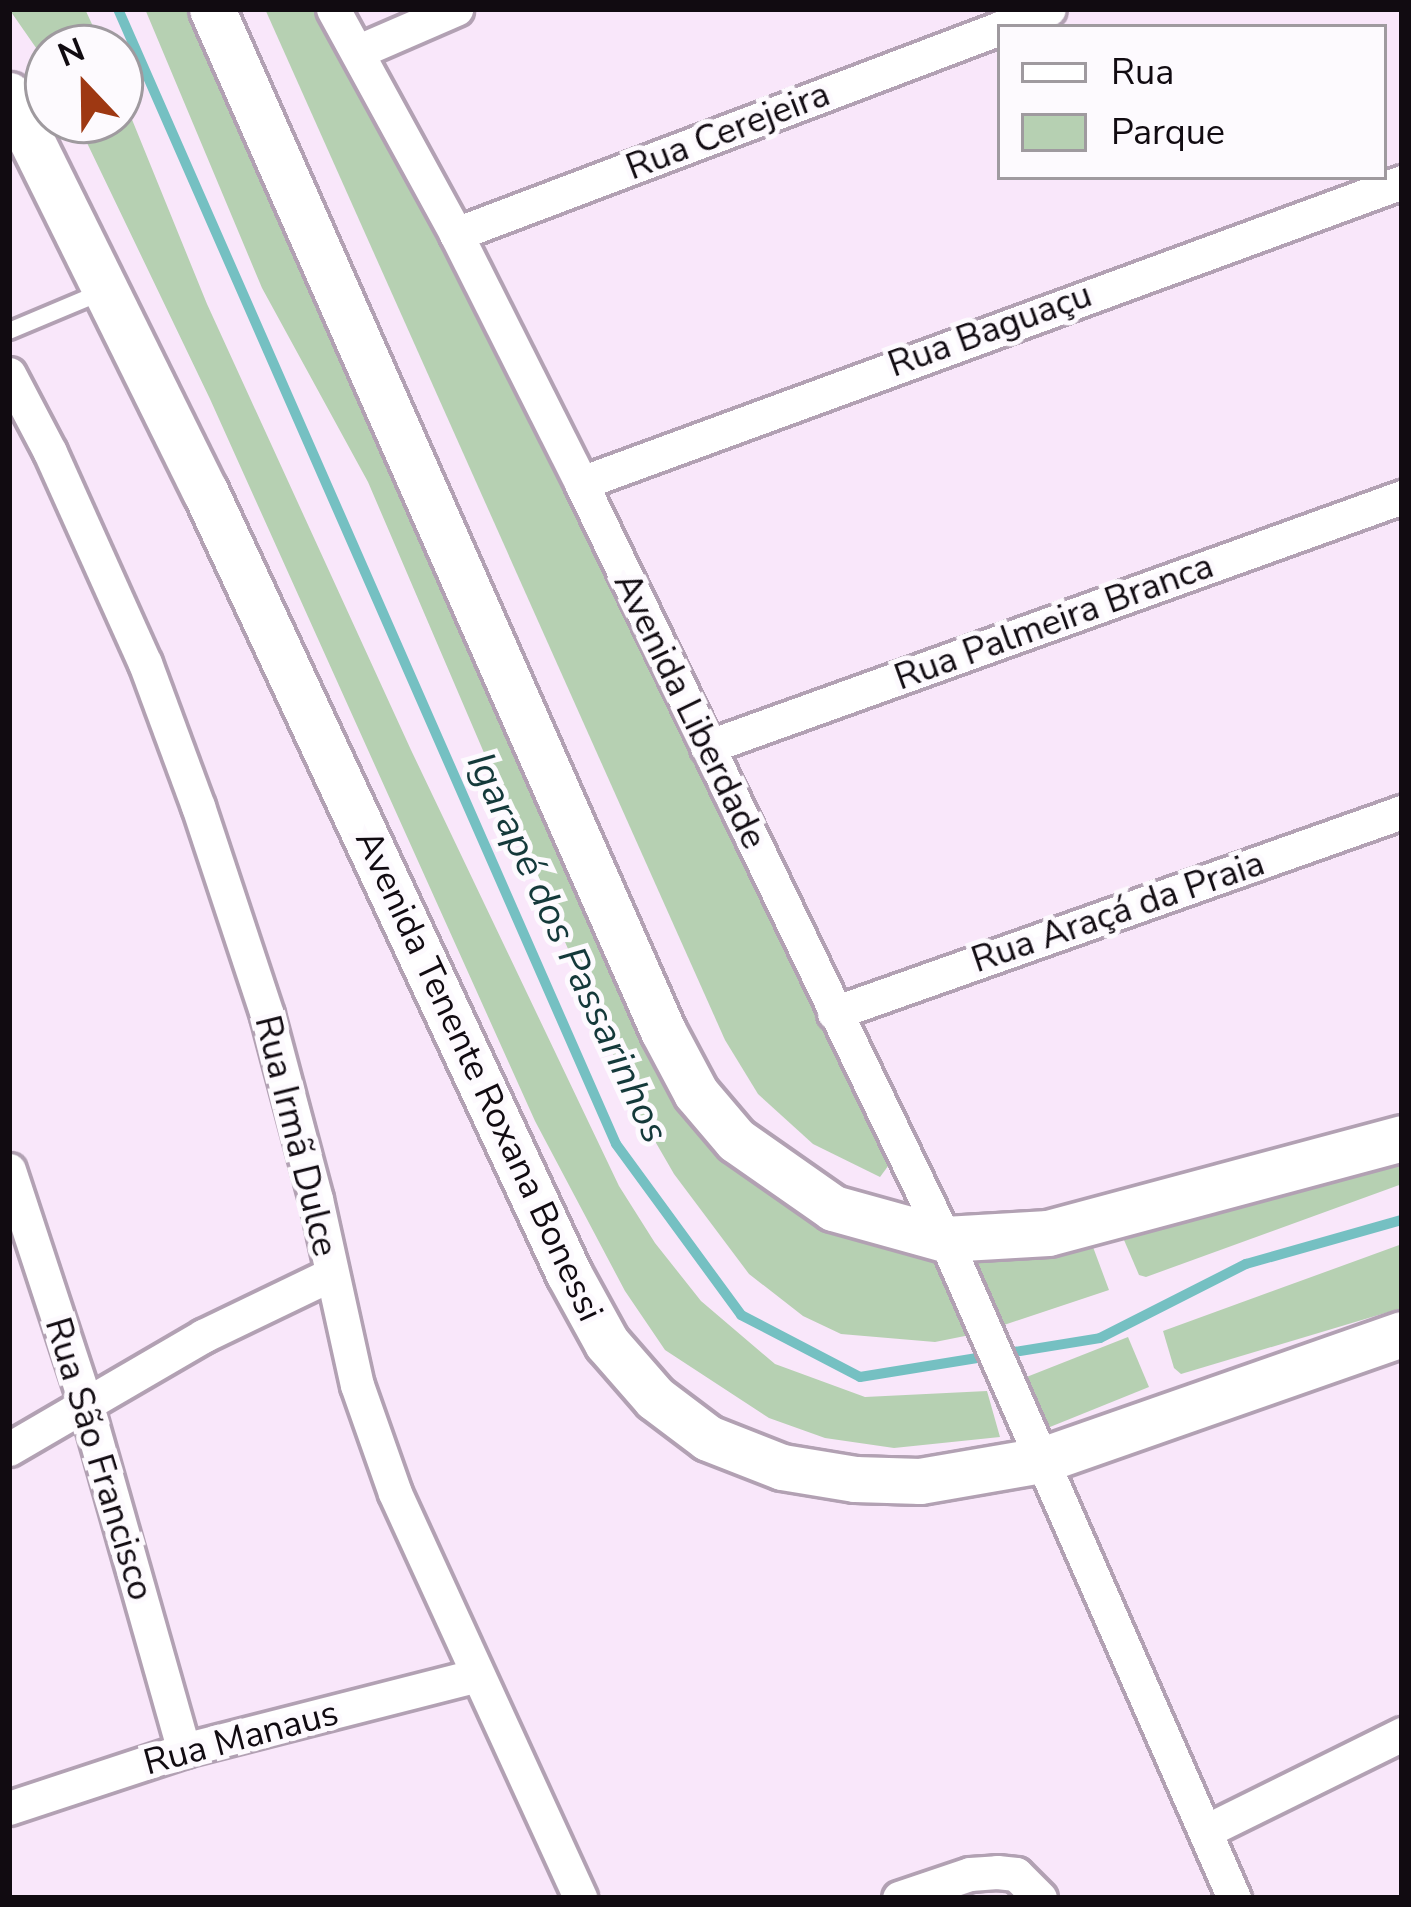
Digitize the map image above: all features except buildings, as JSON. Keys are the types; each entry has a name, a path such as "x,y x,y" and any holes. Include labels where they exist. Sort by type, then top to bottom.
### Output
{"street":[{"path":"212,9 512,694 696,1093 736,1140 802,1191 864,1220 945,1239 1048,1233 1402,1138"},
{"name":"Avenida Liberdade","path":"333,9 456,234 581,483 945,1239 1234,1898"},
{"path":"359,51 456,9"},
{"name":"Rua Cerejeira","path":"1009,24 1049,9"},
{"name":"Rua Cerejeira","path":"456,234 997,29"},
{"name":"Avenida Tenente Roxana Bonessi","path":"9,95 106,290 569,1274 607,1343 655,1398 708,1438 782,1468 855,1479 920,1481 1034,1442 1402,1334"},
{"name":"Rua Baguaçu","path":"581,483 1402,182"},
{"name":"Rua Irmã Dulce","path":"9,374 136,641 198,806 267,1015 316,1199 357,1385 387,1472 475,1676 580,1898"},
{"name":"Rua Palmeira Branca","path":"707,747 1402,497"},
{"name":"Rua Araçá da Praia","path":"834,1013 1402,812"},
{"name":"Rua São Francisco","path":"9,1170 21,1246 85,1401 184,1750"},
{"path":"9,1449 85,1401 330,1275"},
{"name":"Rua Manaus","path":"9,1808 184,1750 475,1676"},
{"path":"1206,1831 1402,1735"},
{"path":"899,1898 970,1874 997,1872 1016,1874 1040,1898"}],"lane":[{"path":"9,331 106,290"}],"green space":[{"path":"9,9 85,9 92,24 24,24 24,31"},
{"path":"145,9 195,9 712,1132 937,1245 970,1335 935,1342 841,1334 803,1316 749,1274 674,1174 637,1110 368,482 262,288"},
{"path":"265,9 326,9 897,1154 880,1177 813,1144 758,1094 725,1040"},
{"path":"88,144 142,144 207,304 411,750 619,1186 655,1243 701,1301 775,1364 865,1397 987,1391 1000,1437 894,1448 825,1438 769,1418 665,1350 625,1291 535,1121 210,399"},
{"path":"1402,1157 1402,1184 1146,1277 1139,1275 1124,1240"},
{"path":"1402,1244 1402,1308 1181,1374 1174,1368 1163,1331"},
{"path":"970,1247 1033,1252 1093,1247 1109,1290 1004,1325"},
{"path":"1128,1337 1149,1387 1045,1429 1024,1378"}],"waterway":[{"name":"Igarapé dos Passarinhos","path":"118,9 616,1144 741,1315 860,1377 1100,1338 1246,1264 1402,1220"}]}
